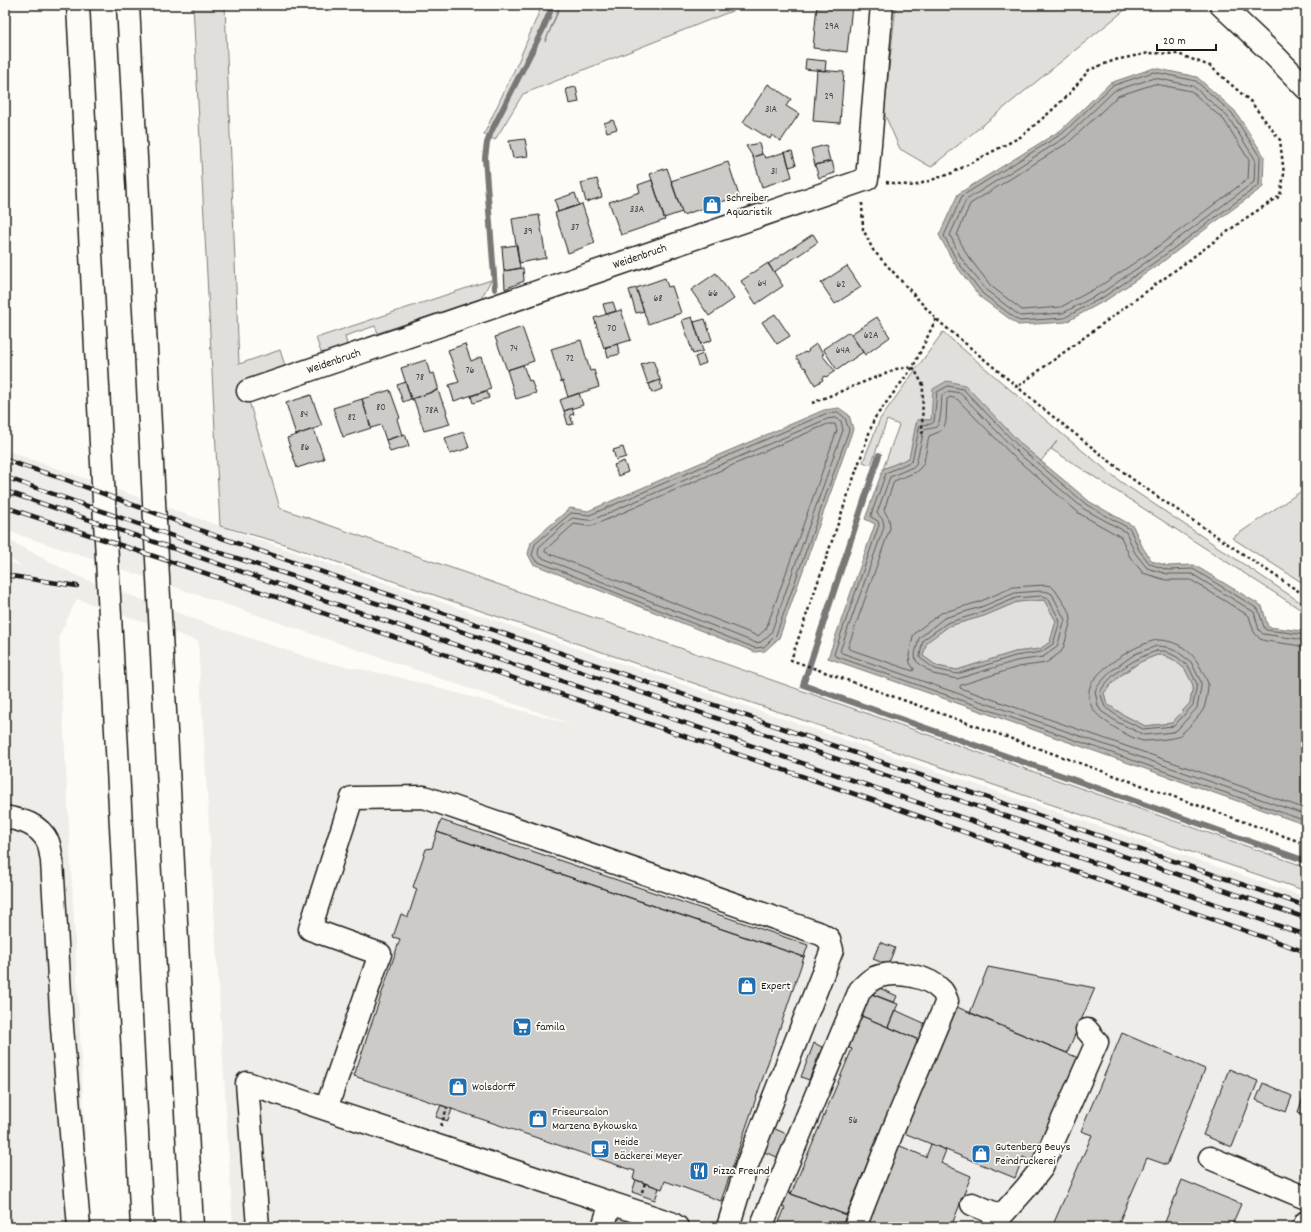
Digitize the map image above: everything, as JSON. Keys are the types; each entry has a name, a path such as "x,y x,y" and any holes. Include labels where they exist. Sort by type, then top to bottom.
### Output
{"main road":[{"path":"78,5 142,1227"},
{"path":"128,5 192,1227"},
{"path":"867,180 882,5"},
{"path":"1221,5 1274,55 1306,88"},
{"name":"Weidenbruch","path":"248,391 867,180"},
{"path":"326,1109 380,954 310,929 352,798 424,797 821,934 829,939 832,950 746,1165 728,1227"},
{"path":"5,817 23,820 38,828 48,842 52,861 62,1027 79,1227"},
{"path":"761,1227 860,990 868,981 879,976 894,974 916,977 934,984 943,991 947,1001 893,1130 855,1227"},
{"path":"972,1204 999,1222 1041,1169 1098,1042 1087,1030"},
{"path":"258,1227 248,1083 671,1223 677,1227"},
{"path":"1210,1158 1306,1198"},
{"path":"603,1227 611,1203"},
{"path":"1304,1227 1306,1222"}],"path":[{"path":"1017,387 1246,218 1280,196 1284,174 1280,140 1251,102 1210,66 1178,54 1149,53 1115,60 1088,70 1069,94 1022,136 952,173 914,186 867,180 862,204 863,229 873,250 936,319 1017,387 1158,498 1306,596"},
{"path":"936,319 913,367 874,419 791,660 1306,844"},
{"path":"812,403 896,369 913,367"},
{"path":"913,367 923,385 922,435"}],"shaded area":[{"path":"193,5 225,5 239,364 280,350 286,369 244,384 280,508 1306,867 1306,891 278,542 220,526"},
{"path":"542,5 560,5 545,42 561,5 747,5 523,94 495,140 484,134 519,60"},
{"path":"896,5 1131,5 931,167 900,149 884,113"},
{"path":"491,280 481,299 378,333 375,326 345,336 348,349 323,358 316,338"},
{"path":"943,332 1062,434 1121,482 1300,602 1306,597 1306,613 1051,449 1057,441 1041,461 1024,447 931,420 917,420 909,459 883,469 899,425 887,420 871,465 863,462 880,419"},
{"path":"5,450 253,538 1306,897 1306,1227 233,1227 198,641 77,599 59,636 90,1227 5,1227 5,561 22,566 5,557 5,538 77,576 222,629 319,661 394,676 575,725 231,606 5,530"},
{"path":"1306,488 1306,585 1232,538"},
{"path":"1044,600 1056,621 1050,642 1040,649 1015,652 957,670 937,666 923,656 926,642 949,626 984,616 1017,602"},
{"path":"1157,655 1164,655 1174,660 1185,669 1193,685 1190,703 1172,723 1145,726 1107,704 1104,693 1116,679 1140,662"}],"water":[{"path":"1154,68 1197,77 1235,111 1264,156 1263,187 1161,263 1108,299 1066,322 1018,325 980,297 954,263 939,235 958,194 1061,130 1110,83"},
{"path":"947,381 965,385 1024,447 1090,502 1133,526 1143,548 1152,561 1168,566 1194,565 1262,606 1268,627 1302,631 1306,634 1306,825 828,658 875,524 865,519 883,469 909,458 917,420 931,420 933,389","holes":["1044,600 1056,621 1050,642 1040,649 1015,652 957,670 937,666 923,656 927,642 949,626 984,616 1017,602","1157,655 1164,655 1174,660 1185,669 1193,685 1190,703 1172,723 1145,726 1107,704 1104,693 1121,675 1141,662"]},
{"path":"839,408 849,415 853,429 779,638 765,651 755,652 533,564 528,554 531,542 570,508 588,511 824,410"}],"building":[{"path":"817,5 852,6 847,52 813,48"},
{"path":"806,59 826,61 825,71 805,69"},
{"path":"817,70 844,72 840,123 813,121"},
{"path":"768,84 791,99 786,106 799,114 781,141 772,135 770,139 743,122"},
{"path":"576,87 579,102 569,104 566,89"},
{"path":"613,120 617,129 607,132 604,123"},
{"path":"525,139 528,156 513,158 509,141"},
{"path":"759,143 762,154 753,157 746,146"},
{"path":"826,145 830,161 815,165 811,149"},
{"path":"792,151 796,165 789,167 785,152"},
{"path":"785,152 792,177 762,187 753,157 762,154 766,158"},
{"path":"832,161 835,173 819,178 815,165"},
{"path":"728,162 739,196 683,215 671,181"},
{"path":"667,168 682,212 664,218 650,174"},
{"path":"597,179 602,197 586,202 581,183"},
{"path":"652,180 665,220 621,235 609,202 640,192 638,185"},
{"path":"575,193 579,205 558,212 555,200"},
{"path":"582,204 595,243 568,253 555,213"},
{"path":"539,215 546,258 519,263 512,219"},
{"path":"813,234 818,242 774,272 768,264"},
{"path":"517,245 520,268 504,271 502,247"},
{"path":"768,263 783,286 756,304 741,281"},
{"path":"847,266 861,287 835,304 821,283"},
{"path":"523,268 524,281 505,289 504,271"},
{"path":"716,273 734,299 709,316 691,290"},
{"path":"665,278 668,287 672,286 681,313 648,324 636,288"},
{"path":"636,288 644,311 636,313 629,290"},
{"path":"613,302 616,311 606,314 603,304"},
{"path":"621,310 631,340 604,348 594,318"},
{"path":"775,314 790,336 777,344 762,322"},
{"path":"692,317 703,351 693,354 682,320"},
{"path":"877,317 890,337 865,355 851,334"},
{"path":"705,319 712,340 701,344 694,322"},
{"path":"522,327 534,361 507,370 495,337"},
{"path":"849,332 863,352 837,370 823,349"},
{"path":"581,340 590,371 594,370 599,387 568,397 563,381 561,382 551,349"},
{"path":"465,344 471,361 481,357 491,389 454,401 449,385 459,382 448,350"},
{"path":"617,344 620,354 608,357 605,347"},
{"path":"816,344 824,354 822,355 835,371 822,378 823,380 815,385 805,367 804,368 796,357 805,352 806,353"},
{"path":"703,354 706,363 698,366 695,357"},
{"path":"426,360 430,374 434,373 438,390 411,399 401,368"},
{"path":"653,360 660,380 648,384 641,364"},
{"path":"523,365 529,381 531,380 536,393 516,399 507,370"},
{"path":"660,380 662,389 652,393 649,384"},
{"path":"406,382 411,399 403,402 397,385"},
{"path":"390,390 400,418 397,419 402,435 386,440 381,425 371,428 362,399"},
{"path":"438,390 450,424 424,431 414,400 412,399"},
{"path":"487,391 489,398 473,403 471,396"},
{"path":"579,393 583,405 564,411 560,400"},
{"path":"311,395 322,426 296,435 286,403"},
{"path":"362,399 371,428 343,437 333,408"},
{"path":"572,408 574,414 570,415 573,424 568,425 564,411"},
{"path":"314,429 324,459 297,468 287,438"},
{"path":"464,432 469,448 450,454 445,438"},
{"path":"405,434 409,446 390,452 386,440"},
{"path":"623,447 626,457 616,460 613,450"},
{"path":"624,461 628,472 618,476 614,465"},
{"path":"441,820 808,945 804,957 437,832"},
{"path":"437,832 804,957 721,1201 665,1181 662,1189 633,1179 635,1171 354,1076 400,939 393,937 401,914 408,917 417,889 413,887 426,849 432,848"},
{"path":"880,942 895,948 888,965 873,959"},
{"path":"988,967 1095,988 1067,1053 970,1013"},
{"path":"873,985 897,996 894,1003 869,993"},
{"path":"867,992 898,1004 888,1027 857,1014"},
{"path":"957,1007 1081,1059 1046,1142 1041,1141 1033,1162 1023,1157 1015,1178 904,1133"},
{"path":"895,1010 926,1024 919,1040 888,1027"},
{"path":"857,1014 919,1040 846,1215 791,1194 852,1049 844,1046"},
{"path":"1122,1033 1205,1069 1167,1165 1147,1158 1117,1227 1052,1227 1092,1135 1081,1131"},
{"path":"814,1043 822,1047 809,1080 801,1077"},
{"path":"1229,1069 1258,1081 1232,1147 1203,1135"},
{"path":"1263,1083 1292,1096 1286,1112 1256,1100"},
{"path":"1304,1095 1306,1095 1306,1115 1298,1112"},
{"path":"441,1105 452,1109 448,1121 436,1117"},
{"path":"773,1128 789,1135 780,1158 764,1152"},
{"path":"931,1144 946,1150 941,1163 971,1176 951,1227 863,1227 898,1145 926,1157"},
{"path":"636,1180 659,1188 655,1200 632,1192"},
{"path":"1182,1180 1241,1204 1231,1227 1163,1227"},
{"path":"784,1191 846,1215 842,1227 777,1227 785,1208 777,1205"}],"waterway":[{"path":"495,289 485,158 487,143 491,132 542,31 553,5"},
{"path":"879,455 803,685 1306,861"}],"railway":[{"path":"5,460 61,478 219,537 1306,906"},
{"path":"5,477 221,553 413,615 1306,918"},
{"path":"5,491 1306,935"},
{"path":"5,507 223,579 887,805 1306,952"},
{"path":"5,575 77,586"}],"place":[{"name":"Schreiber Aquaristik","path":"712,205"},
{"name":"Expert","path":"747,986"},
{"name":"famila","path":"522,1027"},
{"name":"Wolsdorff","path":"458,1087"},
{"name":"Friseursalon Marzena Bykowska","path":"538,1119"},
{"name":"Heide Bäckerei Meyer","path":"600,1149"},
{"name":"Gutenberg Beuys Feindruckerei","path":"981,1154"},
{"name":"Pizza Freund","path":"699,1171"}]}
